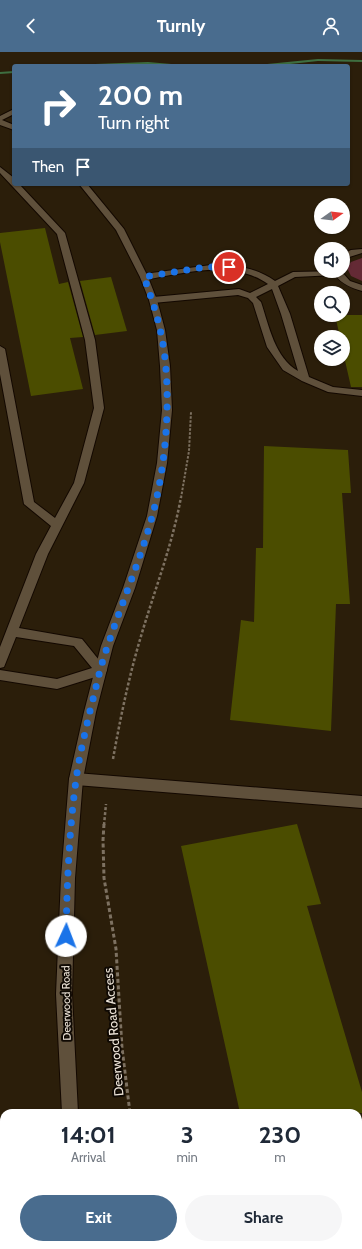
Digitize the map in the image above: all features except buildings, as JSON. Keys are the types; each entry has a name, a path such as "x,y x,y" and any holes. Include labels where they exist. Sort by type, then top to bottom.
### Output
{"street":[{"path":"0,119 12,112"},
{"path":"0,122 12,127"},
{"path":"0,169 12,180"},
{"path":"0,663 42,554 79,483 99,408 90,340 61,234 18,186"},
{"name":"Deerwood Road","path":"70,1109 64,994 68,878 76,779 90,712 107,646 129,588 152,516 162,463 167,410 165,366 161,330 153,300 144,277 120,229 85,186"},
{"path":"350,254 362,251"},
{"path":"144,277 206,267 229,267 261,275 272,284 280,297 305,379"},
{"path":"251,296 272,284 293,275 314,274"},
{"path":"341,278 349,284 362,288"},
{"path":"153,300 239,292 251,296 257,302 272,347 286,368 305,379 331,390 362,393"},
{"path":"0,349 29,504 58,525"},
{"path":"0,675 57,684 101,670 78,642 13,632"},
{"path":"76,779 362,802"}],"path":[{"name":"Deerwood Road Access","path":"105,819 103,840 104,878 116,949 122,1048 130,1109"}],"shaded area":[{"path":"362,258 362,281 351,276 351,262"}],"waterway":[{"path":"277,64 318,60 362,61"},
{"path":"122,64 160,64"},
{"path":"0,73 12,72"}],"route":[{"path":"66,936 68,878 76,779 90,712 107,646 129,588 152,516 162,463 167,410 165,366 161,330 153,300 144,277 206,267 229,267"}]}
